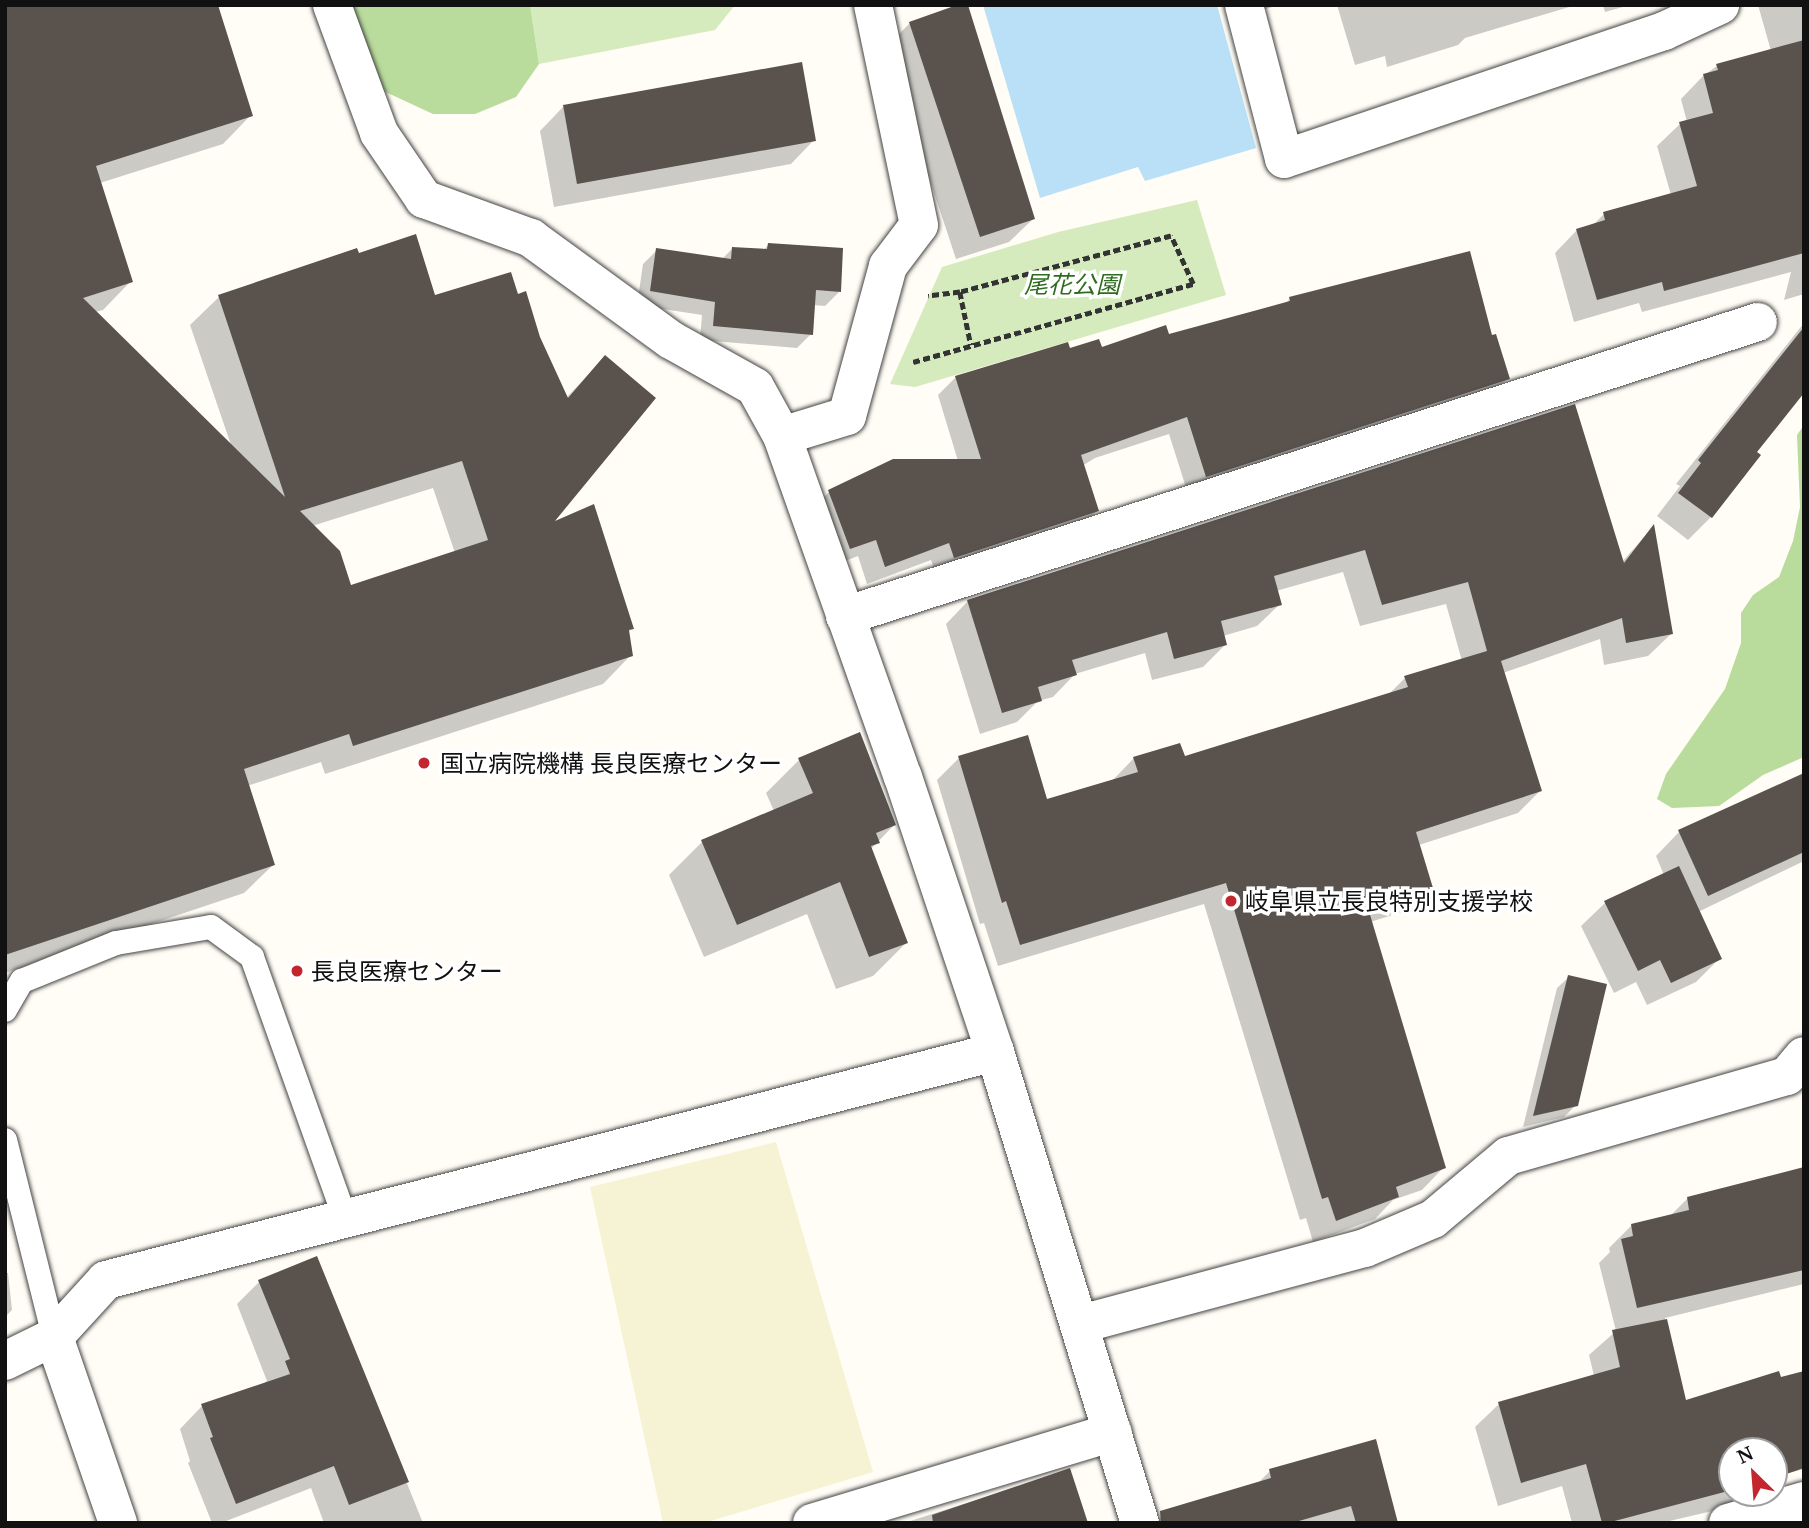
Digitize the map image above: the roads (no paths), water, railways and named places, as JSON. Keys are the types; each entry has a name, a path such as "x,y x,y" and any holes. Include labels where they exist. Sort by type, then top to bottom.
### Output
{"street":[{"path":"332,5 380,133 424,199 531,238 671,340 755,387 782,436 904,777 995,1052 1081,1324 1140,1523"},
{"path":"782,436 847,416 888,266 919,225 873,5"},
{"path":"1244,5 1283,159 1664,32 1720,5"},
{"path":"845,616 1758,322"},
{"path":"5,1361 54,1337 106,1280 344,1216 995,1052"},
{"path":"1081,1324 1365,1248 1433,1219 1508,1156 1787,1076 1804,1056"},
{"path":"54,1337 118,1523"},
{"path":"812,1523 1113,1432"},
{"path":"1728,1523 1804,1501"}],"lane":[{"path":"5,1010 22,981 104,947 211,927 252,957 344,1216"},
{"path":"5,1140 54,1337"}],"water":[{"path":"983,5 1217,5 1256,148 1145,181 1138,167 1040,198"}],"place":[{"name":"国立病院機構 長良医療センター","path":"424,763"},
{"name":"岐阜県立長良特別支援学校","path":"1231,901"},
{"name":"長良医療センター","path":"297,971"}],"park label":[{"name":"尾花公園","path":"1072,284"}]}
